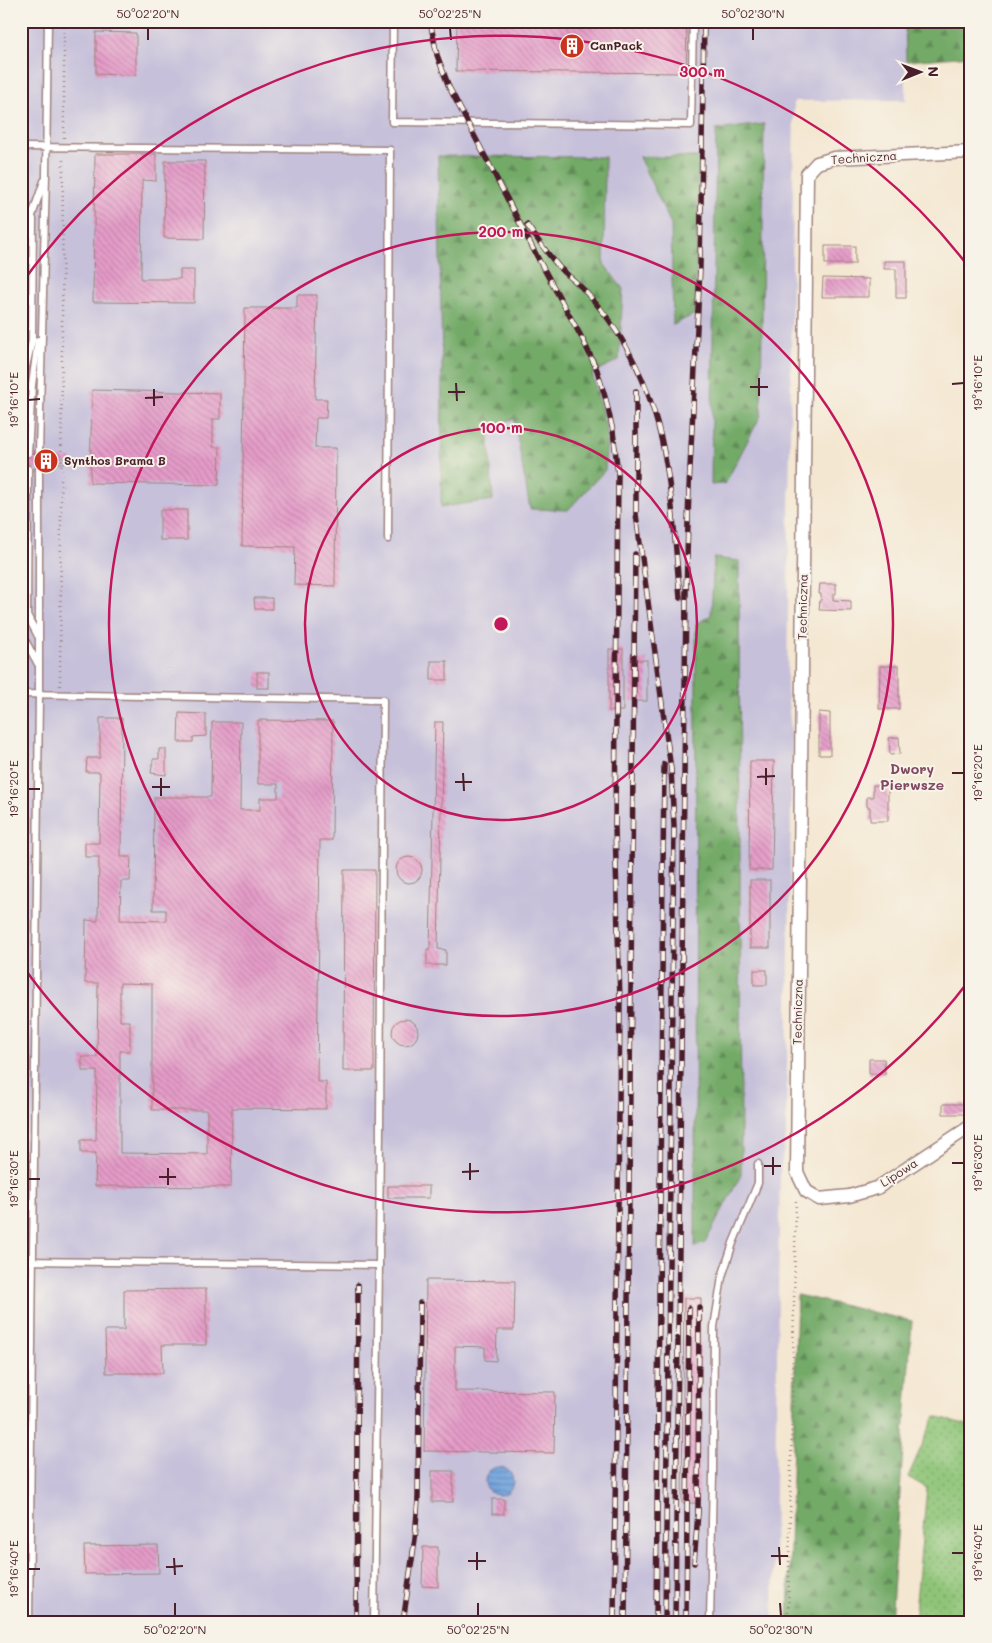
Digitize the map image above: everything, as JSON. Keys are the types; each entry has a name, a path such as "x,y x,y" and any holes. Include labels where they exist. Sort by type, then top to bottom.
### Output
{"street":[{"name":"Techniczna","path":"797,1172 807,174 817,163 834,158 971,152"},
{"name":"Lipowa","path":"797,1172 806,1191 819,1199 849,1196 877,1188 971,1126"}],"lane":[{"path":"39,453 48,21"},
{"path":"393,21 392,122 691,125 693,21"},
{"path":"21,147 390,150 388,539"},
{"path":"21,354 25,340 26,233 46,175"},
{"path":"21,387 32,341 33,212"},
{"path":"28,453 32,385 38,346 40,239 45,226"},
{"path":"28,469 28,615 39,637"},
{"path":"29,1622 39,695 39,469"},
{"path":"21,633 39,665"},
{"path":"21,694 383,700 379,1265 374,1622"},
{"path":"710,1622 714,1327 722,1277 733,1243 758,1183 758,1164"},
{"path":"21,1261 379,1265"}],"path":[{"path":"60,694 64,21"},
{"path":"788,1622 797,1172"}],"shaded area":[{"path":"21,21 905,21 906,100 794,101 787,690 792,740 786,1136 780,1171 773,1622 21,1622"}],"green space":[{"path":"905,21 971,21 971,56 906,61"},
{"path":"764,124 761,415 725,484 711,485 716,130"},
{"path":"438,156 605,157 604,264 623,289 619,360 592,373 607,432 605,470 568,510 530,509 514,419 488,426 493,500 441,507 442,363"},
{"path":"639,157 699,157 695,314 673,325 671,224"},
{"path":"714,558 739,561 741,1175 705,1243 695,1247 696,624 711,615"},
{"path":"797,1295 912,1321 891,1622 788,1622"},
{"path":"935,1416 971,1426 971,1622 914,1622 927,1488 908,1477"}],"water":[{"path":"499,1467 509,1471 513,1481 509,1491 499,1495 489,1491 485,1481 489,1471"}],"building":[{"name":"CanPack","path":"457,21 687,21 686,73 456,71"},
{"path":"96,32 136,33 136,75 96,74"},
{"path":"95,154 156,154 156,181 142,180 141,279 180,279 180,270 194,270 194,303 93,302"},
{"path":"165,161 205,161 204,239 164,238"},
{"path":"825,246 855,246 855,264 825,264"},
{"path":"884,261 906,261 906,298 896,298 896,269 884,269"},
{"path":"823,278 869,279 869,297 822,297"},
{"path":"297,295 317,295 315,399 327,399 326,418 316,418 315,448 336,448 335,586 294,585 295,547 242,546 245,308 297,308"},
{"path":"92,390 220,393 220,419 213,419 213,447 220,447 219,485 90,483"},
{"name":"Synthos Brama B","path":"21,453 46,454 46,458 72,458 71,463 46,463 46,469 21,469"},
{"path":"160,510 187,510 187,540 160,540"},
{"path":"820,584 836,584 836,594 833,594 833,600 851,601 851,611 819,610 821,600 821,594 819,594"},
{"path":"254,598 272,598 272,609 255,609"},
{"path":"609,649 623,649 623,711 609,711"},
{"path":"631,660 647,660 647,701 631,701"},
{"path":"431,661 447,661 447,680 431,680"},
{"path":"880,666 899,666 899,709 879,709"},
{"path":"257,672 269,672 269,688 257,688"},
{"path":"819,712 830,713 830,755 819,755"},
{"path":"179,713 206,714 206,736 193,737 193,742 178,742"},
{"path":"100,718 122,718 121,857 131,857 130,881 121,881 120,920 166,921 166,910 153,910 154,797 211,797 212,722 241,722 240,810 260,810 260,798 278,798 278,784 258,784 258,720 333,721 332,840 320,840 317,1082 326,1082 326,1109 232,1108 231,1187 95,1186 96,1153 81,1153 81,1140 96,1140 97,1071 82,1071 82,1057 97,1057 98,983 85,983 86,920 98,921 99,857 85,857 85,843 99,843 100,772 86,772 87,758 100,758","holes":["120,983 152,984 152,1110 207,1110 207,1154 120,1153 120,1051 130,1051 130,1021 120,1021"]},
{"path":"435,722 443,722 438,949 446,950 446,965 427,965 427,949 430,949"},
{"path":"899,737 900,754 890,755 889,738"},
{"path":"159,749 166,749 166,775 151,773 153,759 159,759"},
{"path":"750,761 774,761 772,870 749,870"},
{"path":"873,785 888,785 888,821 870,821 870,807 867,807 867,797 873,797"},
{"path":"409,857 418,861 422,870 418,879 409,883 400,879 396,870 400,861"},
{"path":"344,870 375,870 374,1071 343,1071"},
{"path":"750,880 770,880 770,948 750,948"},
{"path":"754,970 767,970 767,985 754,985"},
{"path":"405,1019 414,1023 418,1032 414,1041 405,1045 396,1041 392,1032 396,1023"},
{"path":"869,1059 884,1059 885,1074 869,1074"},
{"path":"943,1104 965,1104 966,1114 943,1114"},
{"path":"388,1186 429,1186 429,1198 388,1198"},
{"path":"426,1280 515,1281 514,1330 497,1330 496,1361 485,1360 485,1347 455,1346 455,1391 555,1392 554,1453 424,1451"},
{"path":"206,1289 206,1345 162,1345 163,1373 106,1373 105,1330 124,1330 124,1290"},
{"path":"684,1298 701,1298 699,1503 682,1503"},
{"path":"432,1471 453,1471 453,1502 432,1502"},
{"path":"492,1499 504,1499 504,1514 492,1514"},
{"path":"158,1545 159,1573 85,1574 84,1546"},
{"path":"423,1547 438,1547 438,1587 422,1586"}],"railway":[{"path":"430,21 437,55 449,87 597,370 613,431 618,474 615,828 620,1001 614,1622"},
{"path":"675,1622 686,592 700,268 704,21"},
{"path":"527,225 559,267 581,287 606,316 632,358 647,390 665,457 674,526 680,598"},
{"path":"636,391 636,514 671,769 674,826 665,1622"},
{"path":"625,1622 635,554"},
{"path":"656,1622 664,764"},
{"path":"356,1622 358,1285"},
{"path":"403,1622 415,1539 418,1499 420,1303"},
{"path":"694,1563 698,1513 699,1307"},
{"path":"686,1622 689,1308"}],"place":[{"name":"CanPack","path":"572,46"},
{"name":"Synthos Brama B","path":"46,461"}],"district":[{"name":"Dwory Pierwsze","path":"912,778"}]}
